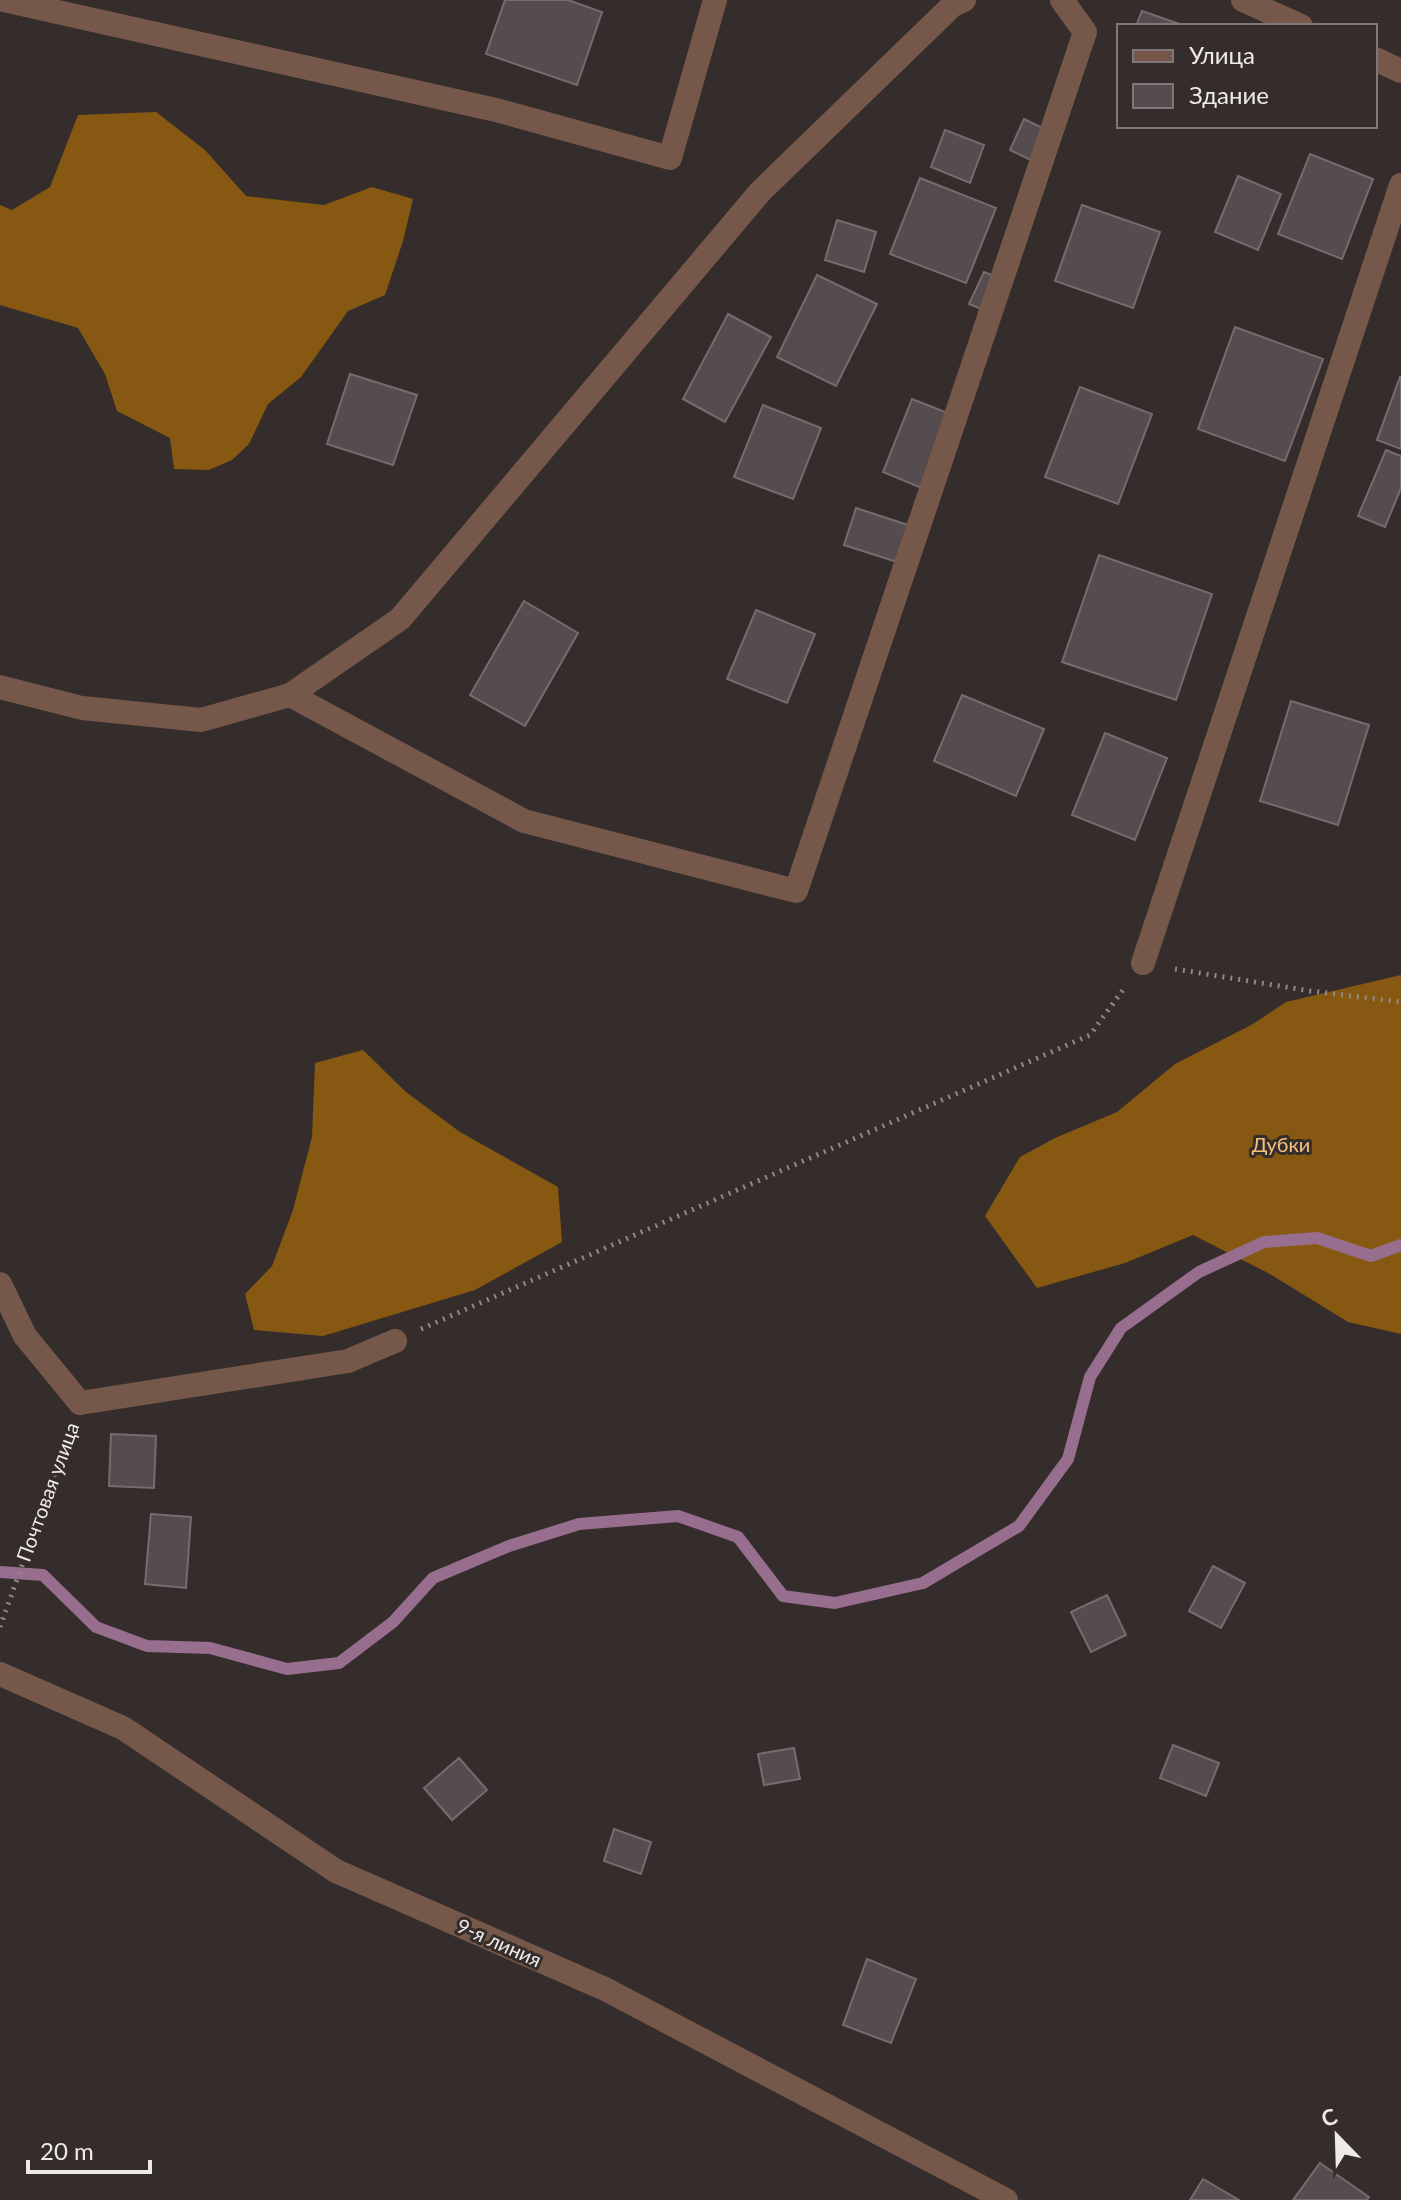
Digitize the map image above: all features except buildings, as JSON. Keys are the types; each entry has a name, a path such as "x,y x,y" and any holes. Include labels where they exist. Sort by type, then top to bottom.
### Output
{"street":[{"path":"4,0 496,110 670,158 715,0"},
{"path":"0,687 82,708 201,720 290,695 400,619 760,192 953,5 964,0"},
{"path":"290,695 524,821 796,891 1085,32 1062,0"},
{"path":"1243,0 1297,24"},
{"path":"1377,60 1401,71"},
{"path":"1143,963 1401,185"},
{"name":"Почтовая улица","path":"0,1284 25,1336 80,1403"},
{"path":"80,1403 348,1361 395,1341"},
{"name":"9-я линия","path":"0,1674 123,1728 336,1871 605,1989 1006,2200"}],"path":[{"path":"395,1341 1090,1035 1143,963 1310,991 1401,1002"},
{"name":"Почтовая улица","path":"0,1627 80,1403"}],"green space":[{"path":"156,112 205,150 246,196 324,205 372,187 413,199 385,295 348,311 301,377 268,404 249,444 232,460 209,470 174,469 170,438 117,411 105,374 78,328 0,305 0,205 12,210 50,187 78,115"},
{"name":"Дубки","path":"1401,975 1401,1334 1348,1322 1270,1274 1193,1235 1125,1263 1037,1288 985,1216 1020,1157 1055,1138 1117,1112 1175,1064 1253,1024 1286,1002"},
{"path":"363,1050 406,1092 460,1132 558,1187 562,1242 475,1290 323,1336 254,1330 245,1294 272,1266 293,1210 312,1137 315,1063"}],"waterway":[{"path":"0,1572 43,1575 96,1627 147,1646 210,1648 287,1669 339,1663 393,1622 433,1578 509,1546 579,1524 678,1516 738,1537 783,1596 835,1603 923,1583 1019,1526 1068,1459 1090,1377 1121,1328 1199,1272 1264,1242 1317,1238 1371,1256 1401,1245"}]}
